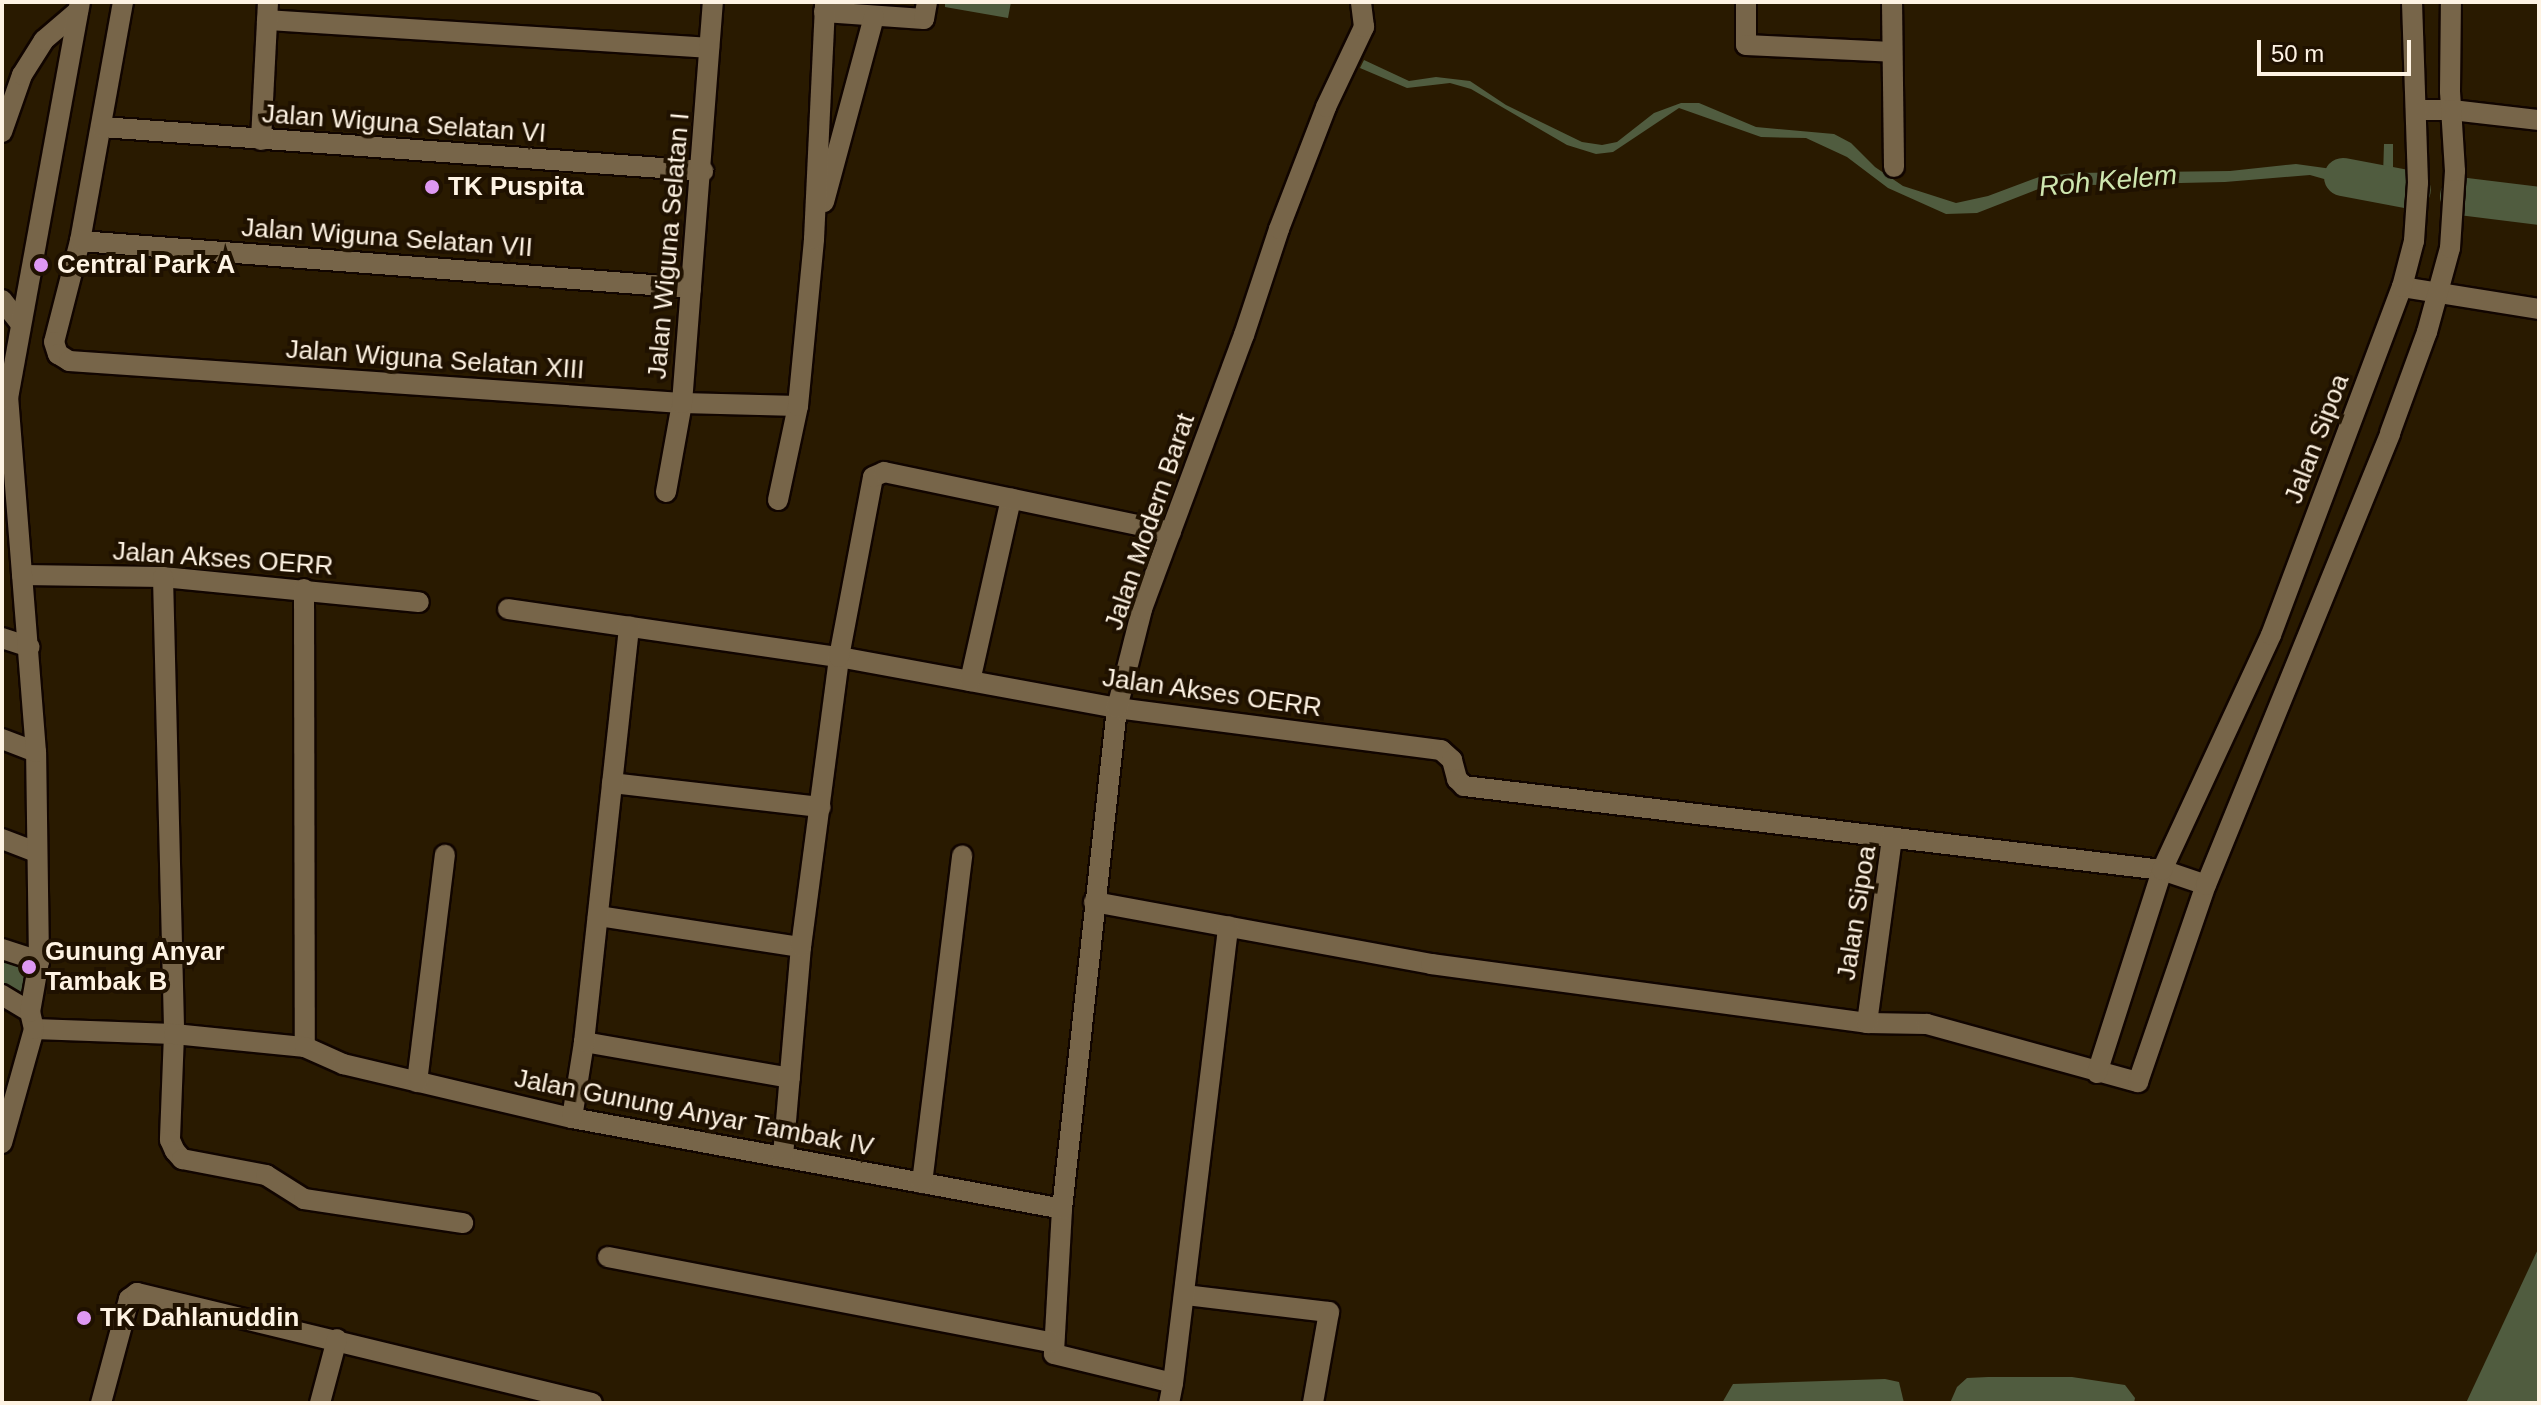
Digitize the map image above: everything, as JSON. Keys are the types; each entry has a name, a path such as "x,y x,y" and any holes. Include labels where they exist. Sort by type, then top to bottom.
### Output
{"street":[{"path":"80,241 123,2"},
{"name":"Jalan Wiguna Selatan I","path":"666,492 682,403 703,171 713,2"},
{"path":"778,500 798,406 814,239 824,7 874,17 924,19 927,2"},
{"name":"Jalan Modern Barat","path":"1062,1209 1117,708 1142,609 1279,229 1326,107 1364,27 1361,2"},
{"path":"1746,2 1746,45 1892,52"},
{"path":"1892,2 1894,167"},
{"name":"Jalan Sipoa","path":"2097,1073 2162,870 2271,635 2402,287 2414,241 2418,183 2412,2"},
{"path":"1094,902 1431,964 1867,1023 1927,1024 2138,1082 2206,885 2390,433 2427,332 2450,248 2455,171 2451,2"},
{"path":"2,132 22,75 44,40 79,6"},
{"path":"2,1143 32,1020 39,961 36,752 30,647 9,487 5,397 79,6"},
{"path":"261,140 267,11 709,48"},
{"path":"814,239 874,17"},
{"path":"2416,110 2452,110 2539,120"},
{"name":"Jalan Wiguna Selatan VI","path":"102,127 703,171"},
{"name":"Jalan Wiguna Selatan VII","path":"80,241 691,288"},
{"name":"Jalan Wiguna Selatan XIII","path":"80,241 54,342 58,354 69,361 682,403 798,406"},
{"path":"2402,287 2436,295 2539,309"},
{"path":"2,300 20,323"},
{"path":"783,1156 801,947 839,657 873,477 884,472 1171,532"},
{"path":"970,681 1011,499"},
{"name":"Jalan Akses OERR","path":"22,575 163,577 419,602"},
{"path":"163,577 174,1034 170,1140 182,1159 266,1175 293,1194 317,1202 463,1223"},
{"path":"304,589 305,1047"},
{"name":"Jalan Akses OERR","path":"508,609 839,657 1117,708 1441,750 1452,760 1457,779 1464,786 1892,838"},
{"path":"572,1118 584,1042 629,626"},
{"path":"2,638 30,647"},
{"path":"2,739 36,752"},
{"path":"612,783 821,807"},
{"name":"Jalan Sipoa","path":"1867,1023 1892,838 2162,870 2206,885"},
{"path":"2,839 36,852"},
{"path":"417,1082 445,855"},
{"path":"922,1183 962,855"},
{"path":"598,916 801,947"},
{"path":"1062,1209 1060,1294 1054,1354 1171,1393 1186,1295 1228,926"},
{"path":"2,949 39,961"},
{"path":"2,995 32,1020"},
{"name":"Jalan Gunung Anyar Tambak IV","path":"32,1020 305,1047 343,1064 572,1118 1062,1209"},
{"path":"584,1042 790,1078"},
{"path":"608,1257 1053,1343"},
{"path":"101,1403 129,1299 137,1293 592,1403"},
{"path":"1186,1295 1329,1312 1313,1403"},
{"path":"320,1403 337,1339"}],"water":[{"path":"945,2 1011,2 1008,18 945,7"},
{"path":"1364,60 1409,81 1436,77 1470,81 1506,105 1582,142 1602,145 1617,142 1654,113 1681,103 1699,103 1756,127 1834,134 1851,143 1875,167 1903,186 1956,203 1988,196 2039,177 2075,173 2230,171 2296,164 2383,176 2384,144 2393,144 2393,186 2389,194 2377,194 2310,175 2225,182 2046,186 1977,213 1946,214 1888,188 1847,157 1806,138 1761,137 1679,108 1613,152 1596,154 1567,145 1471,89 1450,83 1407,88 1360,68"},
{"path":"2539,1247 2539,1403 2466,1403"},
{"path":"2072,1377 2125,1385 2135,1398 2134,1403 1950,1403 1957,1387 1967,1378"},
{"path":"1885,1379 1899,1382 1904,1403 1722,1403 1733,1384"}],"waterway":[{"name":"Roh Kelem","path":"2343,177 2412,190"},
{"name":"Roh Kelem","path":"2459,196 2539,206"},
{"path":"2,968 27,976"}],"place":[{"name":"TK Puspita","path":"432,187"},
{"name":"Central Park A","path":"41,265"},
{"name":"Gunung Anyar Tambak B","path":"29,967"},
{"name":"TK Dahlanuddin","path":"84,1318"}]}
